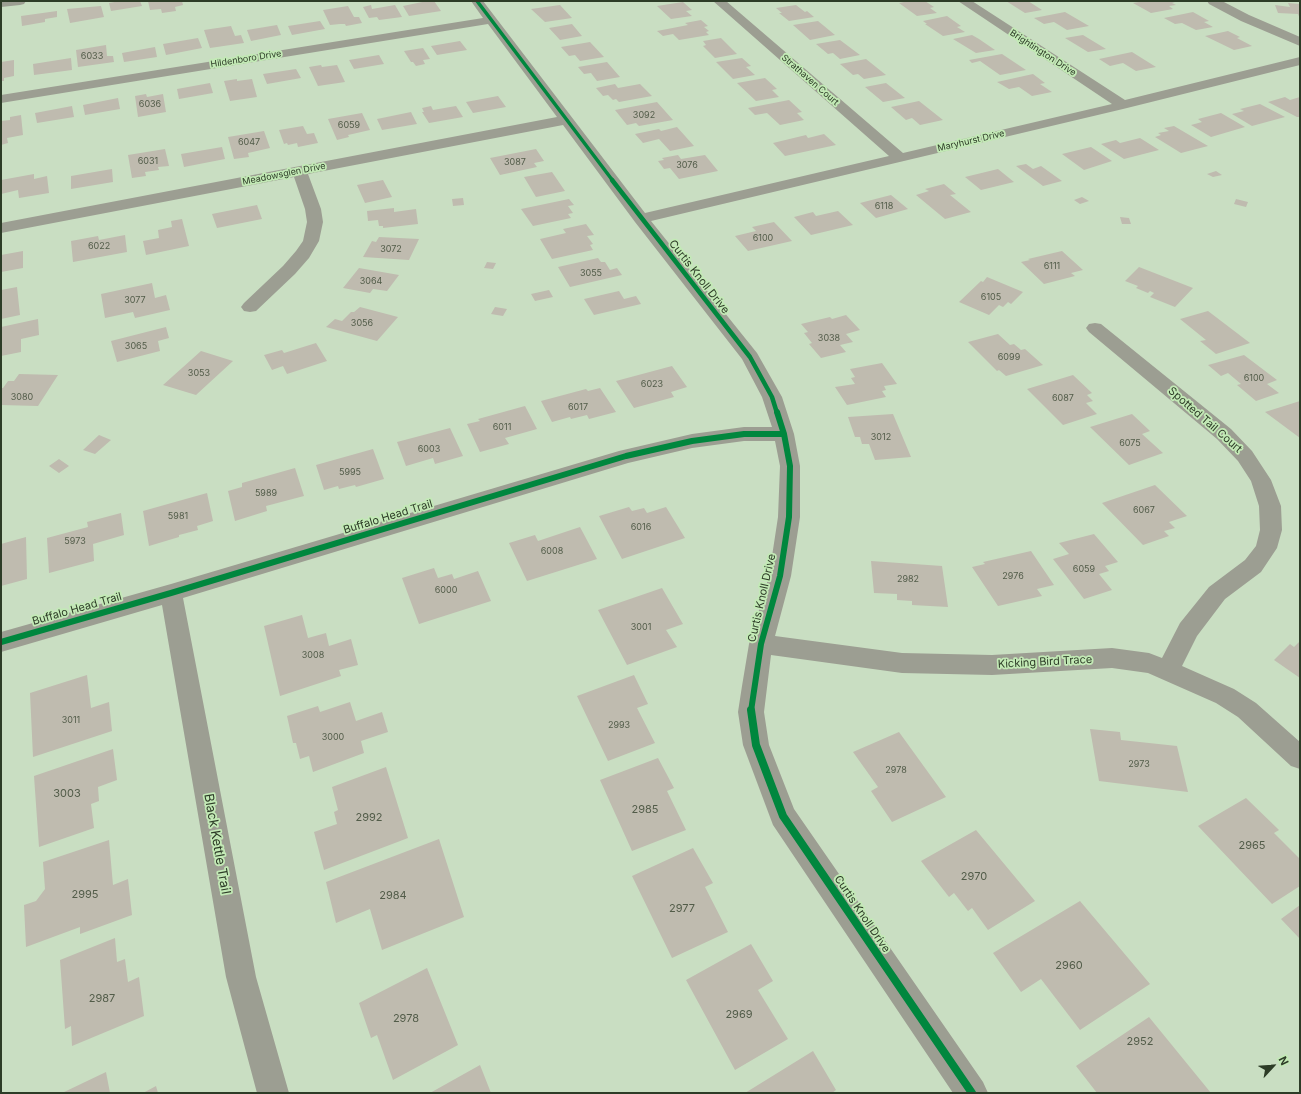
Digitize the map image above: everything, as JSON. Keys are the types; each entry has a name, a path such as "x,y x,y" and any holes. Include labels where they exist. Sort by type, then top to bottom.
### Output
{"street":[{"path":"1,3 20,1"},
{"name":"Curtis Knoll Drive","path":"477,1 641,219 750,357 772,397 784,434 790,466 789,517 780,576 761,644 754,686 752,712 756,745 783,816 972,1093"},
{"name":"Strathaven Court","path":"719,1 900,158"},
{"name":"Brightington Drive","path":"964,1 1123,105"},
{"path":"1213,1 1245,18 1300,42"},
{"name":"Hildenboro Drive","path":"1,99 491,20"},
{"name":"Maryhurst Drive","path":"641,219 1123,105 1300,61"},
{"name":"Meadowsglen Drive","path":"1,228 566,120"},
{"path":"250,307 289,270 303,254 311,241 315,222 313,209 299,171"},
{"name":"Spotted Tail Court","path":"1095,328 1224,434 1245,456 1262,480 1270,506 1272,530 1266,548 1253,566 1217,593 1188,630 1168,670"},
{"name":"Buffalo Head Trail","path":"1,642 171,593 626,456 692,441 744,434 784,434"},
{"name":"Black Kettle Trail","path":"171,593 240,977 273,1093"},
{"name":"Kicking Bird Trace","path":"761,644 902,663 992,665 1112,658 1149,663 1225,696 1247,710 1300,758"}],"building":[{"path":"120,1 140,1 142,6 111,11 109,3"},
{"path":"148,1 182,1 183,5 175,7 176,11 162,13 161,9 150,10"},
{"path":"434,1 441,11 409,16 403,6"},
{"path":"909,1 925,1 934,7 930,8 937,13 917,16 899,3"},
{"path":"1006,1 1028,1 1042,10 1025,13"},
{"path":"1145,1 1172,1 1175,2 1172,3 1176,5 1169,6 1173,9 1151,13 1133,3"},
{"path":"683,2 692,10 686,11 692,16 671,19 657,6"},
{"path":"1288,3 1300,4 1300,19 1298,14 1278,13 1275,5 1290,7"},
{"path":"371,5 372,9 395,5 402,17 379,20 377,17 369,18 363,7"},
{"path":"560,5 572,18 545,22 531,9"},
{"path":"796,5 814,17 789,21 779,13 782,13 776,8"},
{"path":"101,6 104,17 70,23 67,9"},
{"path":"348,6 354,17 359,17 362,23 346,26 345,24 330,25 323,10"},
{"path":"57,11 57,17 45,19 45,22 22,26 21,16"},
{"path":"1065,12 1089,26 1067,30 1054,22 1044,24 1034,18"},
{"path":"1193,12 1209,21 1204,22 1213,27 1196,30 1182,23 1175,24 1164,18"},
{"path":"947,16 961,26 957,27 965,32 943,36 923,21"},
{"path":"701,20 708,26 704,27 709,31 706,32 709,35 679,40 673,34 663,36 657,31 688,25 685,23"},
{"path":"320,21 325,29 292,35 288,26"},
{"path":"818,21 835,35 810,40 793,25"},
{"path":"572,24 582,36 560,40 549,28"},
{"path":"277,25 281,35 251,41 247,30"},
{"path":"231,26 235,36 241,35 244,43 210,48 204,30"},
{"path":"1228,31 1240,37 1237,38 1252,46 1234,50 1205,36"},
{"path":"972,35 995,50 976,53 953,39"},
{"path":"1083,35 1106,49 1088,52 1065,38"},
{"path":"198,38 202,48 166,55 163,44"},
{"path":"721,38 737,54 715,58 703,46 706,45 703,41"},
{"path":"840,40 860,55 840,59 833,53 828,54 816,44"},
{"path":"460,41 467,50 437,55 431,46"},
{"path":"590,42 604,57 580,61 575,55 569,56 561,47"},
{"path":"106,45 107,56 113,56 114,62 78,67 76,50"},
{"path":"155,47 157,57 124,62 122,53"},
{"path":"423,48 430,59 423,60 425,64 416,66 413,62 411,62 404,51"},
{"path":"1132,52 1156,67 1136,71 1123,63 1110,66 1099,59"},
{"path":"1002,54 1026,70 1000,75 980,61 972,63 969,60"},
{"path":"379,55 384,64 354,69 349,60"},
{"path":"71,58 72,70 34,75 33,64"},
{"path":"742,58 751,66 746,67 755,75 733,79 716,62"},
{"path":"866,59 886,75 864,79 858,74 853,75 840,64"},
{"path":"14,60 14,76 4,78 4,81 1,81 1,62"},
{"path":"607,62 620,77 597,81 591,73 584,74 578,67"},
{"path":"321,65 322,67 337,65 345,82 318,86 309,67"},
{"path":"296,69 301,78 267,84 263,74"},
{"path":"1033,74 1045,83 1040,84 1052,92 1032,96 1019,87 1009,89 997,82"},
{"path":"765,78 777,89 772,90 779,97 756,101 737,83"},
{"path":"237,79 237,81 252,79 257,97 230,101 224,81"},
{"path":"210,83 213,93 179,99 177,89"},
{"path":"886,83 905,98 883,102 865,87"},
{"path":"615,84 618,88 640,84 652,96 619,102 616,99 613,100 608,95 603,96 596,88"},
{"path":"146,94 147,97 163,94 166,112 138,117 135,96"},
{"path":"498,96 506,107 473,113 466,102"},
{"path":"1285,97 1290,100 1300,97 1300,117 1297,117 1268,102"},
{"path":"118,98 120,109 85,115 83,105"},
{"path":"789,100 802,112 797,113 804,120 780,125 767,113 755,115 748,108"},
{"path":"919,101 943,120 920,125 912,118 906,120 891,107"},
{"path":"657,102 673,120 639,126 636,123 627,125 615,110"},
{"path":"1260,104 1285,117 1252,126 1232,114 1244,111 1240,109"},
{"path":"72,106 74,117 37,123 35,113"},
{"path":"431,106 433,110 456,106 463,117 429,123 422,112 424,112 422,108"},
{"path":"411,112 417,124 382,130 377,119"},
{"path":"362,113 370,130 348,135 349,137 337,140 328,119"},
{"path":"1221,113 1245,127 1211,137 1191,125 1202,122 1198,119"},
{"path":"21,115 23,135 7,138 8,143 1,145 1,121 10,120 10,117"},
{"path":"303,126 307,134 314,133 318,143 298,147 297,143 288,145 287,143 284,144 279,130"},
{"path":"1174,126 1208,146 1181,153 1155,137 1161,135 1158,133 1169,131 1164,128"},
{"path":"677,127 694,146 670,151 659,139 643,143 635,134 659,129 661,131"},
{"path":"264,131 270,148 248,153 249,157 234,159 228,137"},
{"path":"824,134 836,145 785,156 773,143 806,135 808,138"},
{"path":"1140,138 1159,150 1124,159 1101,144 1116,140 1120,143"},
{"path":"222,147 225,159 184,167 181,154"},
{"path":"1091,147 1112,161 1084,170 1062,154"},
{"path":"165,149 169,166 158,167 159,170 145,172 146,176 132,178 128,155"},
{"path":"536,149 544,161 534,163 537,167 500,175 490,158"},
{"path":"678,155 681,159 705,155 718,171 679,179 670,168 664,169 658,161 664,160 662,158"},
{"path":"1026,164 1033,169 1041,166 1062,181 1043,186 1016,166"},
{"path":"112,169 113,182 71,189 71,176"},
{"path":"998,169 1014,182 981,190 965,177"},
{"path":"1216,171 1222,175 1213,177 1207,174"},
{"path":"552,172 565,191 536,197 524,177"},
{"path":"34,174 34,179 47,176 49,193 19,198 18,190 1,194 1,180"},
{"path":"383,180 392,197 365,203 357,185"},
{"path":"944,184 956,194 950,195 971,212 945,219 916,195 929,191 925,189"},
{"path":"891,195 908,209 876,218 860,203"},
{"path":"1082,197 1089,201 1080,204 1074,200"},
{"path":"463,198 464,205 453,206 452,199"},
{"path":"569,199 574,205 568,206 573,213 568,214 571,218 533,226 521,209"},
{"path":"1236,199 1248,202 1246,207 1234,204"},
{"path":"257,205 262,219 217,228 212,214"},
{"path":"394,208 394,212 416,209 418,224 383,228 383,226 379,226 378,220 368,221 367,211"},
{"path":"838,211 853,225 811,235 794,217 813,212 816,216"},
{"path":"1120,217 1129,218 1131,224 1122,224"},
{"path":"182,219 189,246 146,255 143,241 159,238 158,230 172,227 171,221"},
{"path":"774,222 792,241 748,251 735,236 756,231 752,227"},
{"path":"586,224 594,235 587,236 593,244 590,245 593,250 552,259 540,239 566,233 563,229"},
{"path":"125,235 127,252 73,262 71,241 98,236 99,240"},
{"path":"379,237 419,239 409,260 363,257 372,241 376,242"},
{"path":"23,251 23,268 1,272 1,255"},
{"path":"1062,251 1083,270 1071,273 1075,276 1044,284 1021,262 1030,260 1028,259"},
{"path":"598,258 601,262 605,262 610,270 617,268 622,275 570,287 558,267"},
{"path":"487,262 496,263 493,269 484,268"},
{"path":"1139,267 1193,288 1175,307 1150,297 1154,293 1150,291 1148,293 1136,288 1138,286 1125,281"},
{"path":"359,268 399,275 387,291 373,289 370,293 343,288"},
{"path":"987,277 1023,292 1011,304 1008,302 1003,307 999,305 989,315 959,302"},
{"path":"152,283 155,298 166,295 170,310 135,318 133,312 105,318 101,294"},
{"path":"17,287 20,315 1,319 1,290"},
{"path":"549,290 553,297 535,301 531,294"},
{"path":"619,291 624,299 636,296 641,304 594,315 584,299"},
{"path":"360,307 398,317 377,341 326,327 335,319 342,321 351,312 354,312"},
{"path":"495,307 507,309 503,316 491,314"},
{"path":"1208,311 1250,343 1216,354 1200,341 1206,340 1180,319"},
{"path":"846,315 860,330 846,334 853,342 840,345 846,352 821,358 809,344 812,343 804,333 808,332 801,324"},
{"path":"38,319 39,335 21,339 21,352 1,356 1,327"},
{"path":"166,327 169,338 158,341 160,351 117,362 111,341"},
{"path":"998,334 1010,345 1014,344 1021,350 1025,349 1043,365 1006,376 999,370 997,371 968,342"},
{"path":"316,343 327,361 287,374 283,366 272,370 264,355 282,350 284,353"},
{"path":"201,351 233,361 196,395 163,385"},
{"path":"1244,355 1277,380 1267,384 1279,393 1256,401 1237,385 1241,384 1228,373 1221,376 1208,365"},
{"path":"882,363 897,384 884,386 886,390 882,391 886,397 847,405 835,387 855,384 851,378 855,377 850,369"},
{"path":"672,366 687,387 671,392 674,397 634,408 616,381"},
{"path":"19,374 58,375 38,406 1,405 1,388 3,388 8,381 14,381"},
{"path":"1073,375 1092,393 1087,395 1093,401 1086,403 1097,414 1063,425 1027,389"},
{"path":"600,388 616,412 589,419 587,415 571,419 570,417 552,422 541,401 586,389 588,391"},
{"path":"1300,401 1300,438 1265,412"},
{"path":"525,406 537,429 505,438 509,444 480,452 467,424 480,421 478,419"},
{"path":"893,414 911,457 875,460 869,444 862,444 860,437 855,437 848,417"},
{"path":"1132,414 1150,431 1142,434 1163,453 1129,465 1090,427"},
{"path":"450,428 463,456 435,464 433,458 406,466 397,442"},
{"path":"99,435 111,440 95,454 83,450"},
{"path":"373,449 384,479 356,487 355,485 339,489 338,486 324,490 316,465"},
{"path":"59,459 69,466 59,473 49,466"},
{"path":"295,468 304,496 266,506 267,511 235,521 228,491 242,487 242,483"},
{"path":"1155,485 1187,516 1169,522 1175,528 1164,531 1169,536 1143,545 1102,503"},
{"path":"207,493 213,521 197,526 198,530 149,546 143,511"},
{"path":"629,507 632,511 644,508 647,513 666,507 685,538 622,559 599,516"},
{"path":"121,513 124,535 93,544 94,561 49,573 47,538 88,527 87,522"},
{"path":"580,527 597,559 527,581 509,543 535,535 538,541"},
{"path":"1094,534 1118,562 1105,566 1109,571 1099,574 1112,590 1084,599 1053,559 1069,554 1059,543"},
{"path":"26,537 27,579 1,586 1,544"},
{"path":"1031,551 1054,585 1037,589 1042,596 998,606 972,567 985,564 983,562"},
{"path":"871,561 942,566 948,607 912,605 912,601 897,600 897,594 874,593"},
{"path":"434,568 438,578 452,574 454,579 478,571 491,601 419,624 402,578"},
{"path":"662,588 683,624 666,630 677,647 627,665 598,610"},
{"path":"302,615 308,638 326,633 329,646 351,639 358,665 339,670 341,676 280,696 264,626"},
{"path":"1300,641 1300,678 1274,660 1290,644 1294,647"},
{"path":"87,675 91,708 109,702 112,731 33,757 30,693"},
{"path":"634,675 648,704 637,708 655,743 608,761 577,696"},
{"path":"350,702 356,721 382,712 388,732 361,741 364,753 313,772 309,756 300,759 296,743 293,743 287,716 318,706 320,712"},
{"path":"1090,729 1120,732 1121,740 1177,746 1188,792 1099,781"},
{"path":"899,732 946,797 892,822 871,791 878,787 853,752"},
{"path":"113,749 117,780 98,787 99,801 91,804 94,828 39,847 34,776"},
{"path":"658,758 674,788 667,791 686,830 632,851 600,780"},
{"path":"386,767 408,838 324,870 314,832 337,824 334,812 338,810 332,787"},
{"path":"1246,798 1279,830 1274,833 1300,859 1300,886 1272,904 1198,826"},
{"path":"976,830 1035,901 988,930 972,908 968,911 954,893 949,897 921,861"},
{"path":"439,839 464,917 382,950 370,909 336,923 326,882"},
{"path":"109,840 113,885 128,879 132,915 80,934 80,927 26,947 24,905 36,901 45,889 43,862"},
{"path":"693,848 713,883 705,887 728,932 672,958 632,876"},
{"path":"1080,901 1150,984 1080,1030 1041,979 1021,992 993,953"},
{"path":"1300,905 1300,939 1281,919"},
{"path":"115,938 117,962 125,959 128,982 139,977 144,1016 72,1046 71,1026 65,1029 60,960"},
{"path":"751,944 773,981 758,990 788,1039 735,1070 686,980"},
{"path":"427,968 458,1045 393,1080 377,1035 371,1038 359,1003"},
{"path":"1149,1017 1211,1093 1097,1093 1076,1066"},
{"path":"813,1051 836,1090 832,1093 745,1093"},
{"path":"480,1065 491,1093 430,1093"},
{"path":"106,1072 110,1093 62,1093"},
{"path":"156,1086 158,1093 143,1093"}],"cycle path":[{"path":"477,1 641,219 750,357 772,397 784,434 790,466 789,517 780,576 761,644 754,686 751,712 756,745 783,816 972,1093"},
{"path":"1,642 171,593 626,456 692,441 744,434 784,434"}]}
